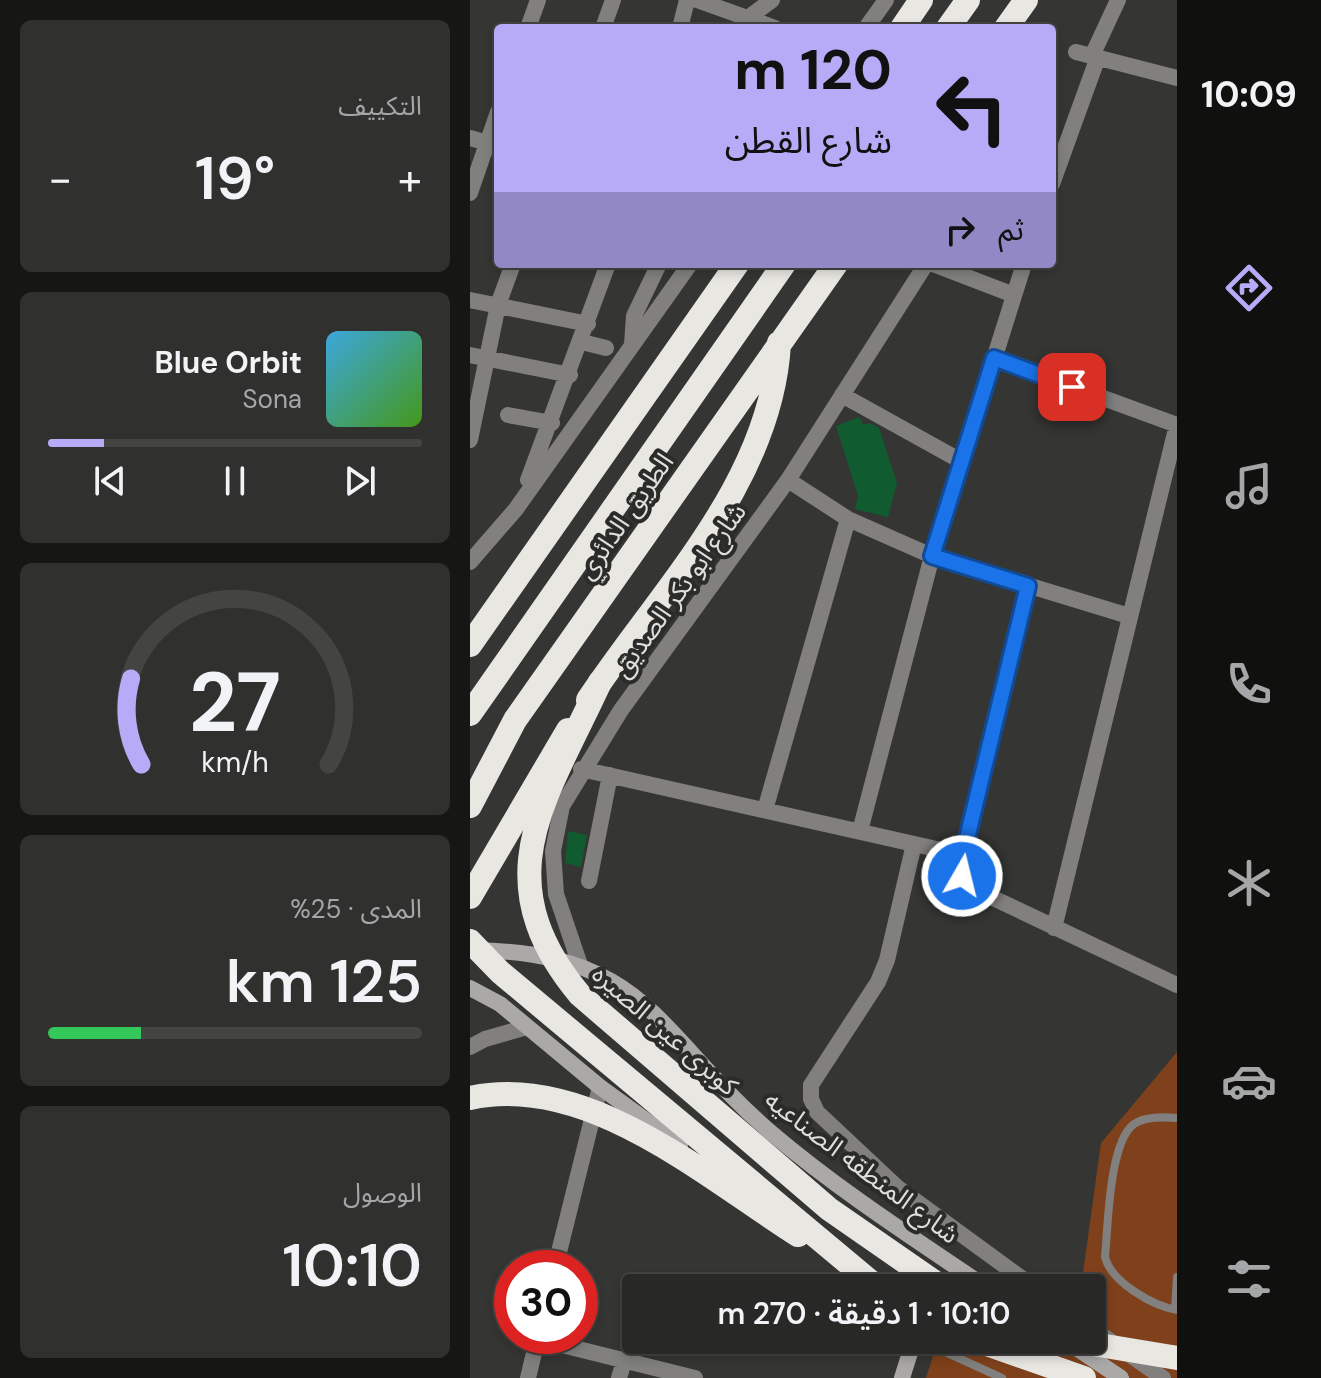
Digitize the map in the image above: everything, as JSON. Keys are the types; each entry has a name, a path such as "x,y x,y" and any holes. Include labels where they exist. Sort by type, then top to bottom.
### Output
{"highway":[{"path":"905,24 921,0"},
{"path":"951,24 968,0"},
{"path":"1009,24 1026,0"},
{"path":"470,645 734,268"},
{"name":"الطريق الدائري","path":"470,714 781,268"},
{"name":"الطريق الدائري","path":"470,806 515,720 833,268"},
{"path":"470,897 556,748 700,543 736,483 777,384 779,343"},
{"name":"كوبرى عين الصيره","path":"600,682 549,790 529,851 528,882 533,913 559,971 580,995 829,1209 923,1274"},
{"path":"470,941 500,972 861,1274"},
{"path":"470,1098 508,1093 564,1102 618,1121 667,1149 857,1274"},
{"path":"1106,1346 1177,1358"},
{"path":"1015,1354 1084,1378"}],"street":[{"path":"529,24 538,0"},
{"path":"604,24 613,0"},
{"path":"681,24 687,0"},
{"path":"697,0 727,5 764,24"},
{"path":"748,18 772,0"},
{"path":"869,24 886,0"},
{"path":"1056,170 1088,55 1118,0"},
{"path":"1088,55 1177,78"},
{"path":"470,138 493,144 470,193"},
{"path":"470,440 478,356 512,268"},
{"path":"516,509 552,423 607,268"},
{"path":"632,344 634,316 657,268"},
{"path":"470,562 516,509 687,268"},
{"name":"شارع ابو بكر الصديق","path":"580,965 556,894 553,851 562,806 581,769 788,480 923,268"},
{"path":"943,268 1014,295"},
{"path":"860,831 932,556 1023,268"},
{"path":"470,300 588,324"},
{"path":"582,342 606,348"},
{"path":"478,356 570,375"},
{"path":"994,358 1177,425 1054,928"},
{"path":"842,395 961,461"},
{"path":"508,415 552,423"},
{"path":"788,480 848,519 932,556 1129,616"},
{"path":"765,810 848,519"},
{"path":"1028,586 963,855 961,868 966,883 1054,928 1176,978"},
{"path":"581,769 963,855"},
{"path":"589,881 610,775"},
{"path":"914,844 887,960 866,1003 811,1085 811,1099 817,1112 898,1188 1016,1274"},
{"name":"شارع المنطقه الصناعيه","path":"470,950 531,953 580,965 640,998 729,1094 770,1131 832,1181 966,1274"},
{"path":"470,988 500,1004 600,1087 859,1274"},
{"path":"470,1047 527,1027"},
{"path":"559,1250 600,1087"},
{"path":"935,1274 940,1256"},
{"path":"1106,1338 1163,1378"},
{"path":"528,1378 534,1354"},
{"path":"598,1354 695,1378"},
{"path":"902,1378 911,1354"},
{"path":"1087,1354 1121,1378"},
{"path":"619,1378 624,1361"}],"lane":[{"path":"1177,1118 1162,1116 1143,1120 1134,1124 1121,1141 1105,1257 1114,1274 1159,1307 1176,1309 1177,1277"},
{"path":"948,1354 1002,1378"}],"shaded area":[{"path":"1177,1052 1177,1378 926,1378 934,1354 1106,1354 1106,1274 1083,1274 1101,1143"}],"building":[{"path":"859,417 863,425 870,423 879,428 897,483 888,517 855,509 858,496 836,426"},
{"path":"568,831 587,835 581,867 565,863"}],"route":[{"path":"962,876 963,855 1028,586 932,556 994,358 1072,387"}]}
